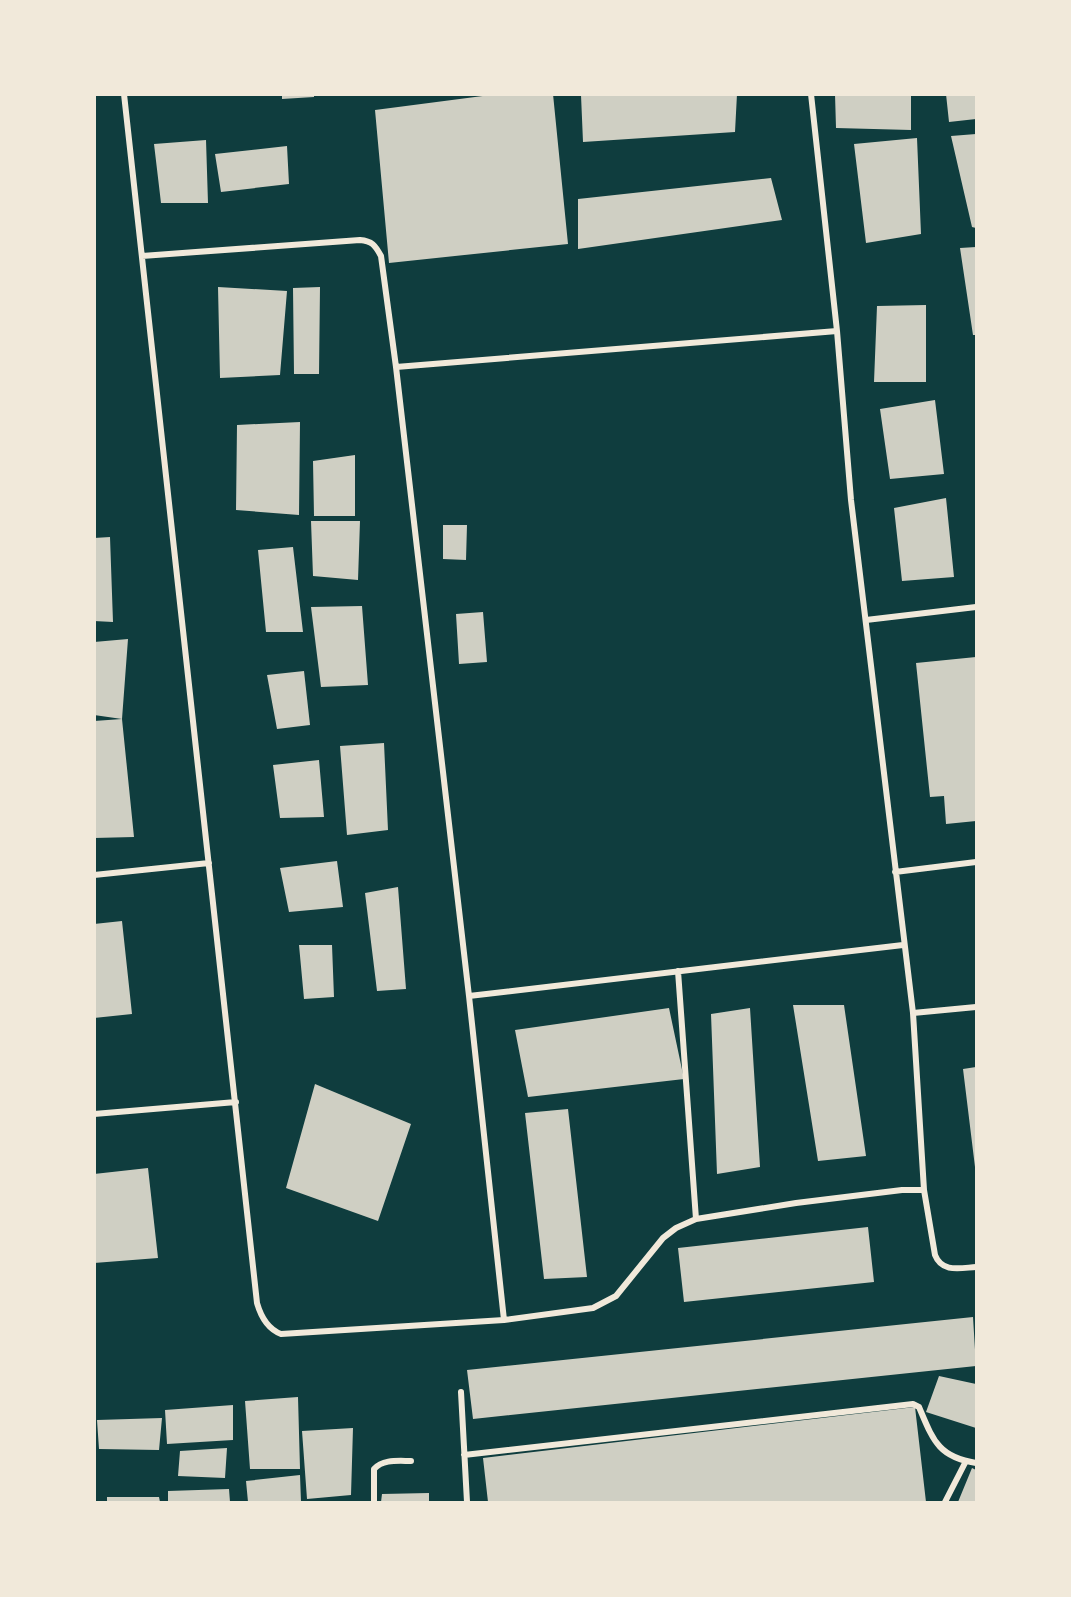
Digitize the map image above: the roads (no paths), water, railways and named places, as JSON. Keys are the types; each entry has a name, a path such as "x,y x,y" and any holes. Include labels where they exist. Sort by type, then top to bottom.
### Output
{"street":[{"path":"124,94 257,1303 260,1313 273,1330 281,1334 504,1320 593,1308 616,1296 663,1238 676,1228 696,1219 796,1203 902,1190 924,1190"},
{"path":"812,94 837,332 851,500 913,1013 924,1190 934,1255 938,1262 943,1267 953,1269 976,1267"},
{"path":"142,256 368,241 373,243 381,256 469,996 504,1320"},
{"path":"396,367 837,332"},
{"path":"866,620 976,607"},
{"path":"896,872 976,862"},
{"path":"94,875 209,863"},
{"path":"469,996 903,945"},
{"path":"678,971 696,1219"},
{"path":"913,1013 976,1007"},
{"path":"94,1113 236,1102"},
{"path":"461,1392 467,1503"},
{"path":"464,1455 913,1404 919,1407 936,1445 945,1453 976,1463"},
{"path":"374,1503 374,1469 376,1466 383,1462 411,1461"},
{"path":"945,1503 966,1461"}]}
